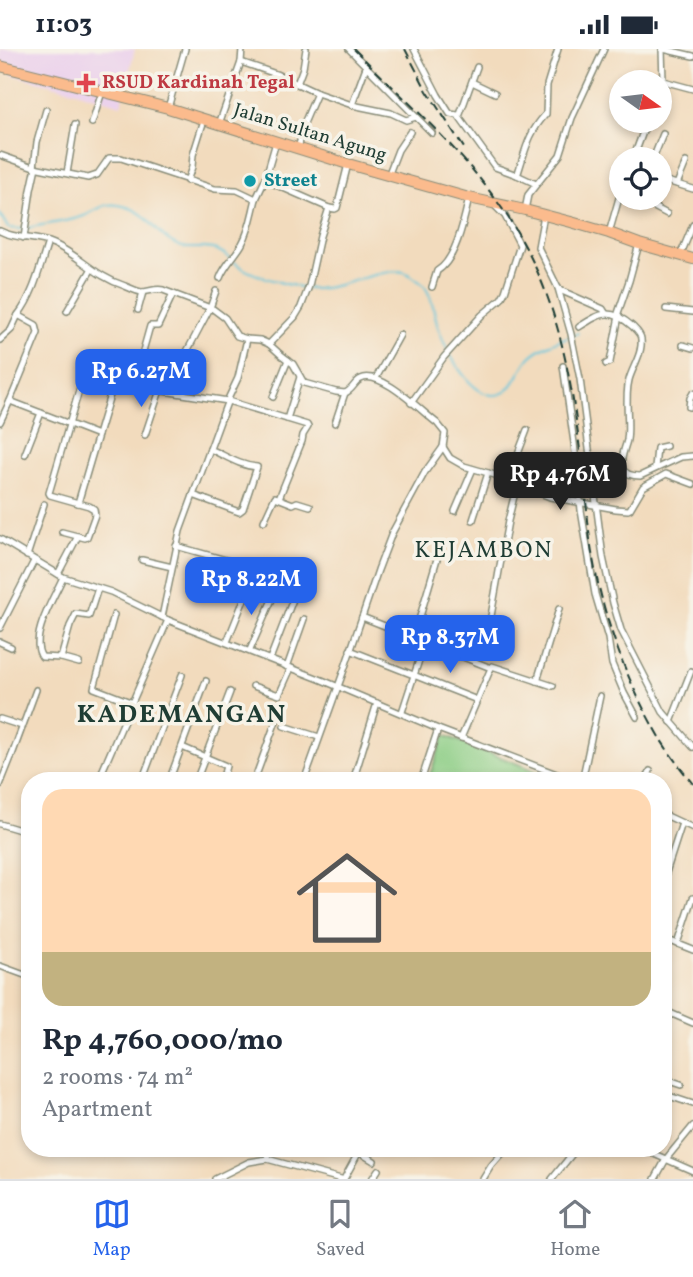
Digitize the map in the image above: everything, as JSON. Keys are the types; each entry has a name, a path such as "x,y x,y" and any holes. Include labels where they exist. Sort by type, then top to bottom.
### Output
{"highway":[{"name":"Jalan Sultan Agung","path":"0,66 168,108 388,176 526,210 693,259"}],"street":[{"path":"168,108 184,49"},
{"path":"219,124 241,62 242,49"},
{"path":"297,83 306,49"},
{"path":"349,49 432,133"},
{"path":"414,49 450,114 458,115 494,166 536,184"},
{"path":"517,175 526,145 536,125 546,114 547,85 558,49"},
{"path":"526,210 528,195 560,155 572,118 604,49"},
{"path":"663,70 662,49 693,56"},
{"path":"241,62 276,74 317,93 391,113 406,120 416,117"},
{"path":"352,104 366,67"},
{"path":"458,115 477,67"},
{"path":"472,82 495,93"},
{"path":"672,83 693,89"},
{"path":"92,123 102,92"},
{"path":"298,149 305,121 317,93"},
{"path":"24,236 37,142 46,110"},
{"path":"187,181 204,120"},
{"path":"67,173 75,125"},
{"path":"388,176 398,150 410,132"},
{"path":"658,147 663,134"},
{"path":"220,278 248,232 256,199 265,180 276,142"},
{"path":"0,155 35,167 92,177 97,175 105,161 114,157 215,189 237,190 256,199"},
{"path":"677,184 686,162"},
{"path":"265,180 335,209 348,164"},
{"path":"672,183 693,189"},
{"path":"432,286 437,271 444,267 454,247 470,198"},
{"path":"411,403 444,357 482,315 501,299 520,245 508,221 493,203"},
{"path":"269,344 295,317 308,288 329,208"},
{"path":"609,233 616,210"},
{"path":"660,210 667,214"},
{"path":"544,215 538,247 558,288 572,336 607,576 621,630 671,722 693,747"},
{"path":"680,256 693,225"},
{"path":"0,231 10,236 24,236 48,242 117,284 143,292 158,289 210,308 225,318 235,335 260,339 269,344 296,367 304,383 309,385 345,393 353,389 360,379 376,378 388,384 443,429 443,447 425,472 393,533 378,570 307,772"},
{"path":"0,340 11,330 26,305 48,242"},
{"path":"606,364 610,362 618,319 639,244"},
{"path":"67,311 92,270"},
{"path":"558,288 603,309 606,314"},
{"path":"169,392 174,376 210,308 216,291"},
{"path":"138,310 143,292"},
{"path":"133,382 146,355 143,352 150,326 158,326 173,294"},
{"path":"666,309 693,312"},
{"path":"579,327 599,314 606,314 636,330 641,339 628,384 627,441 622,457 622,469 634,476 666,474 693,484"},
{"path":"0,422 38,333 36,325 18,315"},
{"path":"376,378 400,335"},
{"path":"102,772 165,618 176,546 238,377 247,339"},
{"path":"683,345 693,348"},
{"path":"273,397 288,360"},
{"path":"563,366 580,502 594,585 610,656 624,693 637,717"},
{"path":"62,532 88,537 95,515 94,509 49,493 85,370 90,367 160,390 228,401 308,426 279,498"},
{"path":"78,503 117,376"},
{"path":"287,419 300,377"},
{"path":"145,435 160,390"},
{"path":"335,423 345,393"},
{"path":"689,407 693,393"},
{"path":"10,401 98,435"},
{"path":"25,454 41,413"},
{"path":"508,480 527,430"},
{"path":"443,447 450,458 473,469 550,497 628,510 652,476 657,448 666,446"},
{"path":"193,495 239,512 243,509 257,467 241,465 210,449"},
{"path":"655,468 681,457 693,456"},
{"path":"455,511 473,469"},
{"path":"473,520 488,473"},
{"path":"484,655 517,484"},
{"path":"264,521 273,498 310,506"},
{"path":"27,556 44,504"},
{"path":"78,536 40,629 38,651 42,657 79,663"},
{"path":"0,539 61,575 138,604 165,618 250,650 438,729 551,772"},
{"path":"176,546 279,575 277,588 250,650"},
{"path":"414,637 439,552"},
{"path":"0,628 34,561"},
{"path":"142,561 172,567"},
{"path":"227,642 251,582"},
{"path":"61,658 69,626 76,614 89,616 98,588"},
{"path":"270,659 295,594"},
{"path":"537,681 559,609"},
{"path":"114,615 94,687 132,703"},
{"path":"362,617 491,667 553,686"},
{"path":"253,686 279,695 304,619"},
{"path":"0,642 11,647"},
{"path":"402,712 425,642"},
{"path":"350,650 477,700"},
{"path":"461,738 495,657"},
{"path":"671,722 691,671"},
{"path":"145,772 182,675"},
{"path":"172,772 206,681"},
{"path":"0,785 36,689"},
{"path":"199,772 230,692"},
{"path":"584,772 600,696"},
{"path":"356,772 377,703"},
{"path":"257,772 279,710"},
{"path":"0,719 22,726"},
{"path":"284,726 320,737"},
{"path":"424,772 438,729"},
{"path":"181,747 226,766 224,772"},
{"path":"672,818 693,828"},
{"path":"672,854 682,823"},
{"path":"0,824 21,830"},
{"path":"678,944 693,898"},
{"path":"672,942 693,950"},
{"path":"0,966 21,973"},
{"path":"672,1013 692,1020"},
{"path":"672,1082 681,1085"},
{"path":"672,1097 693,1104"},
{"path":"672,1152 693,1126"},
{"path":"215,1179 249,1162 267,1159 343,1179 356,1157"},
{"path":"369,1157 374,1161"},
{"path":"483,1179 499,1157"},
{"path":"552,1179 570,1157"},
{"path":"660,1157 693,1171 688,1179"},
{"path":"655,1179 666,1159"},
{"path":"372,1179 378,1170"}],"shaded area":[{"name":"RSUD Kardinah Tegal","path":"0,49 135,49 121,105 13,75 0,66"}],"green space":[{"path":"444,735 539,772 431,772"}],"waterway":[{"path":"28,228 77,218 113,204 137,211 165,238 179,246 219,251 250,272 290,285 325,288 385,273 404,272 428,291 441,336 458,368 474,386 492,395 506,392 526,361 536,352 578,333"},
{"path":"0,214 8,228 22,229"}],"railway":[{"path":"354,49 427,120 473,170 513,225 529,254 542,283 562,344 578,437 592,553 609,625 626,671 647,715 659,737 693,784"},
{"path":"405,49 427,91 466,151"}],"place":[{"name":"RSUD Kardinah Tegal","path":"86,83"},
{"name":"Street","path":"250,181"}],"district":[{"name":"KEJAMBON","path":"484,551"},
{"name":"KADEMANGAN","path":"182,715"}]}
